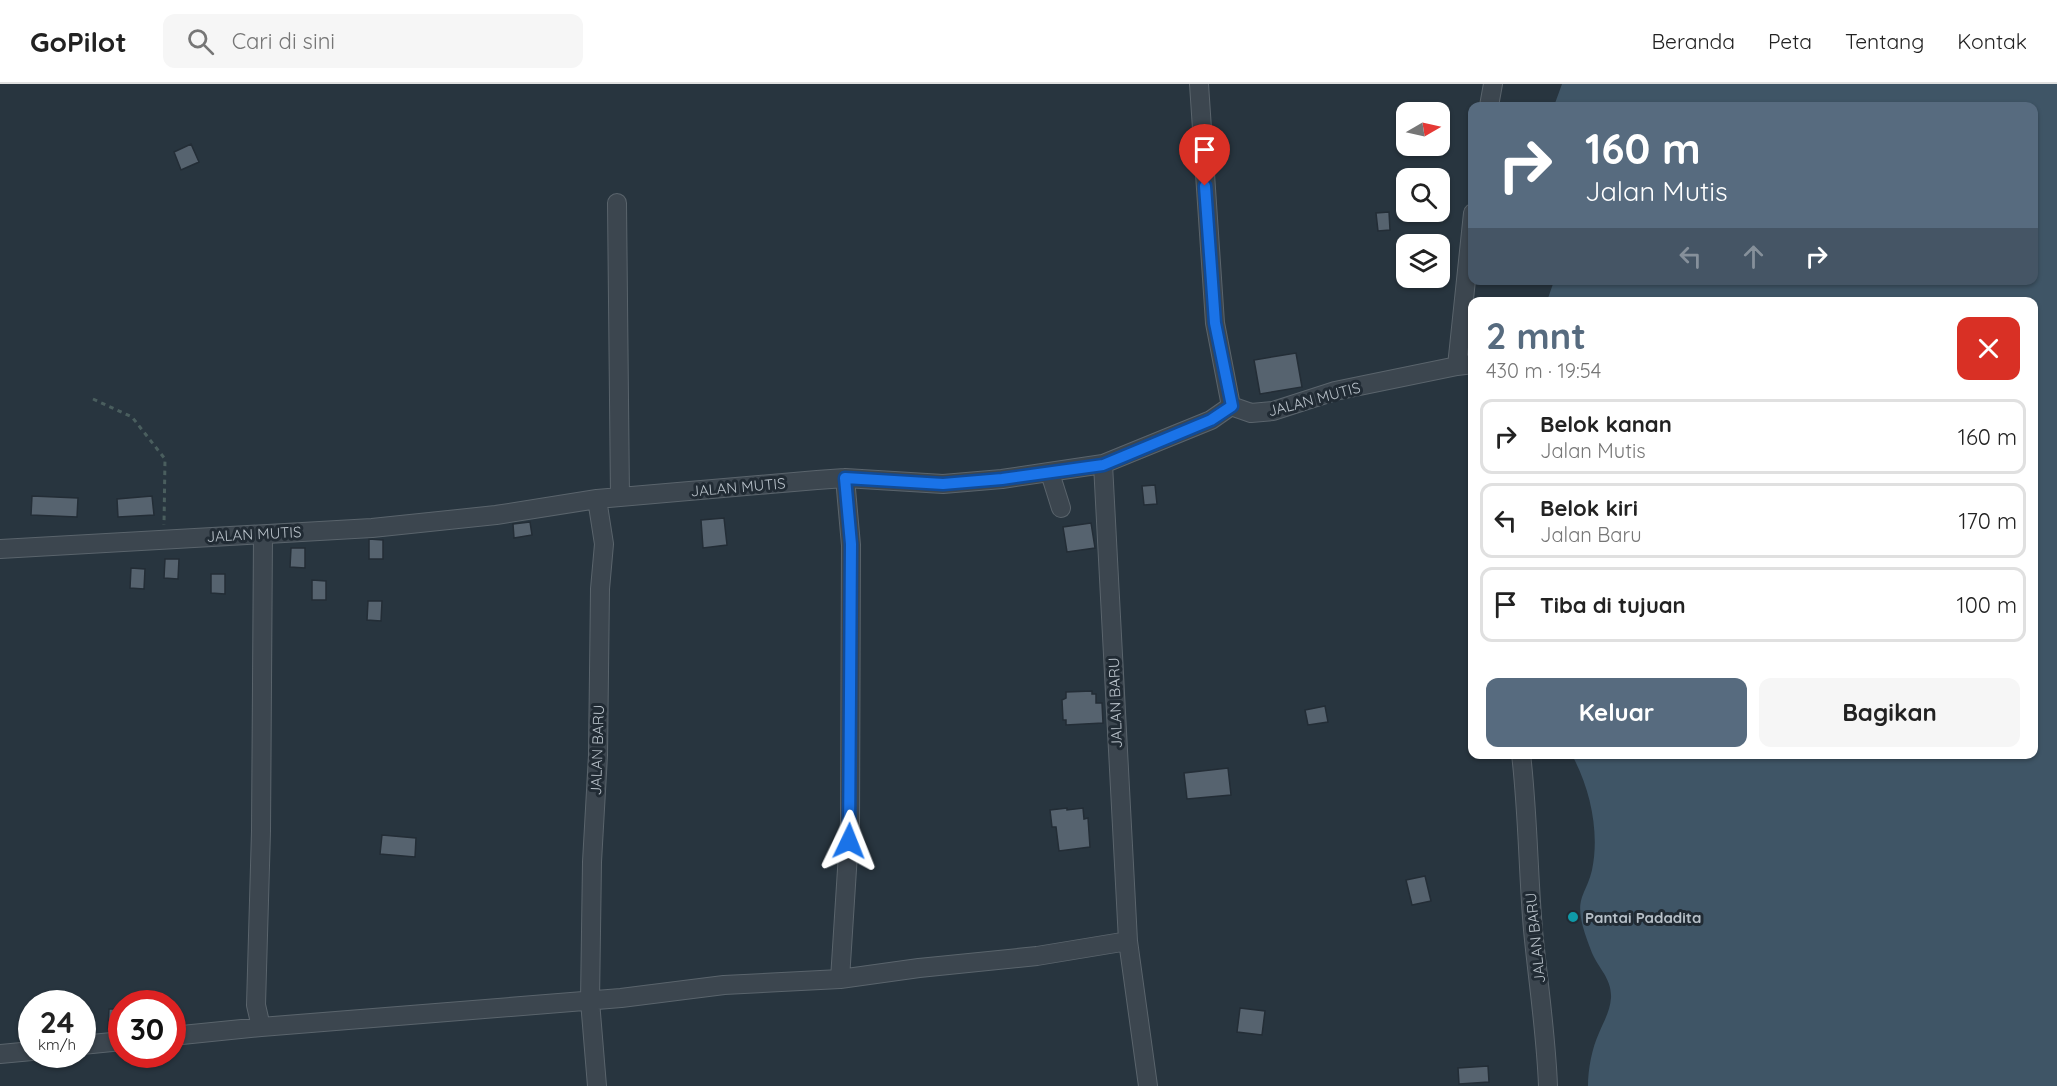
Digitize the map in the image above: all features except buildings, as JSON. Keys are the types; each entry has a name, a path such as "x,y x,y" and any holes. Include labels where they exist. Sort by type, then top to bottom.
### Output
{"street":[{"path":"1199,84 1215,323 1232,406"},
{"path":"1490,102 1493,84"},
{"path":"617,202 620,497"},
{"path":"1465,365 1468,308"},
{"name":"JALAN MUTIS","path":"0,549 372,528 496,515 620,497 845,478 943,484 1050,473 1103,465 1211,420 1232,406 1251,413 1272,411 1335,391 1465,365"},
{"name":"JALAN BARU","path":"1103,465 1128,941 1148,1086"},
{"path":"1050,473 1061,508"},
{"path":"840,979 850,822 851,544 845,478"},
{"name":"JALAN BARU","path":"597,500 604,544 600,589 598,755 592,862 590,1001 597,1086"},
{"path":"261,1027 256,1005 261,820 263,534"},
{"name":"JALAN BARU","path":"1522,759 1526,800 1529,879 1546,1040 1548,1086"},
{"path":"186,1035 590,1001 724,985 840,979 1037,956 1128,941"},
{"path":"0,1054 18,1052"}],"path":[{"path":"93,399 132,417 165,459 164,538"}],"water":[{"path":"1562,84 2057,84 2057,1086 1588,1086 1592,1052 1609,1007 1611,991 1592,953 1581,917 1581,902 1592,870 1595,841 1592,811 1584,782 1574,759 2038,759 2038,297 1548,297 1553,285 2038,285 2038,102 1555,102"}],"place":[{"name":"Pantai Padadita","path":"1573,917"}],"route":[{"path":"849,841 851,544 845,478 943,484 1002,479 1103,465 1211,420 1232,406 1215,323 1205,186"}]}
